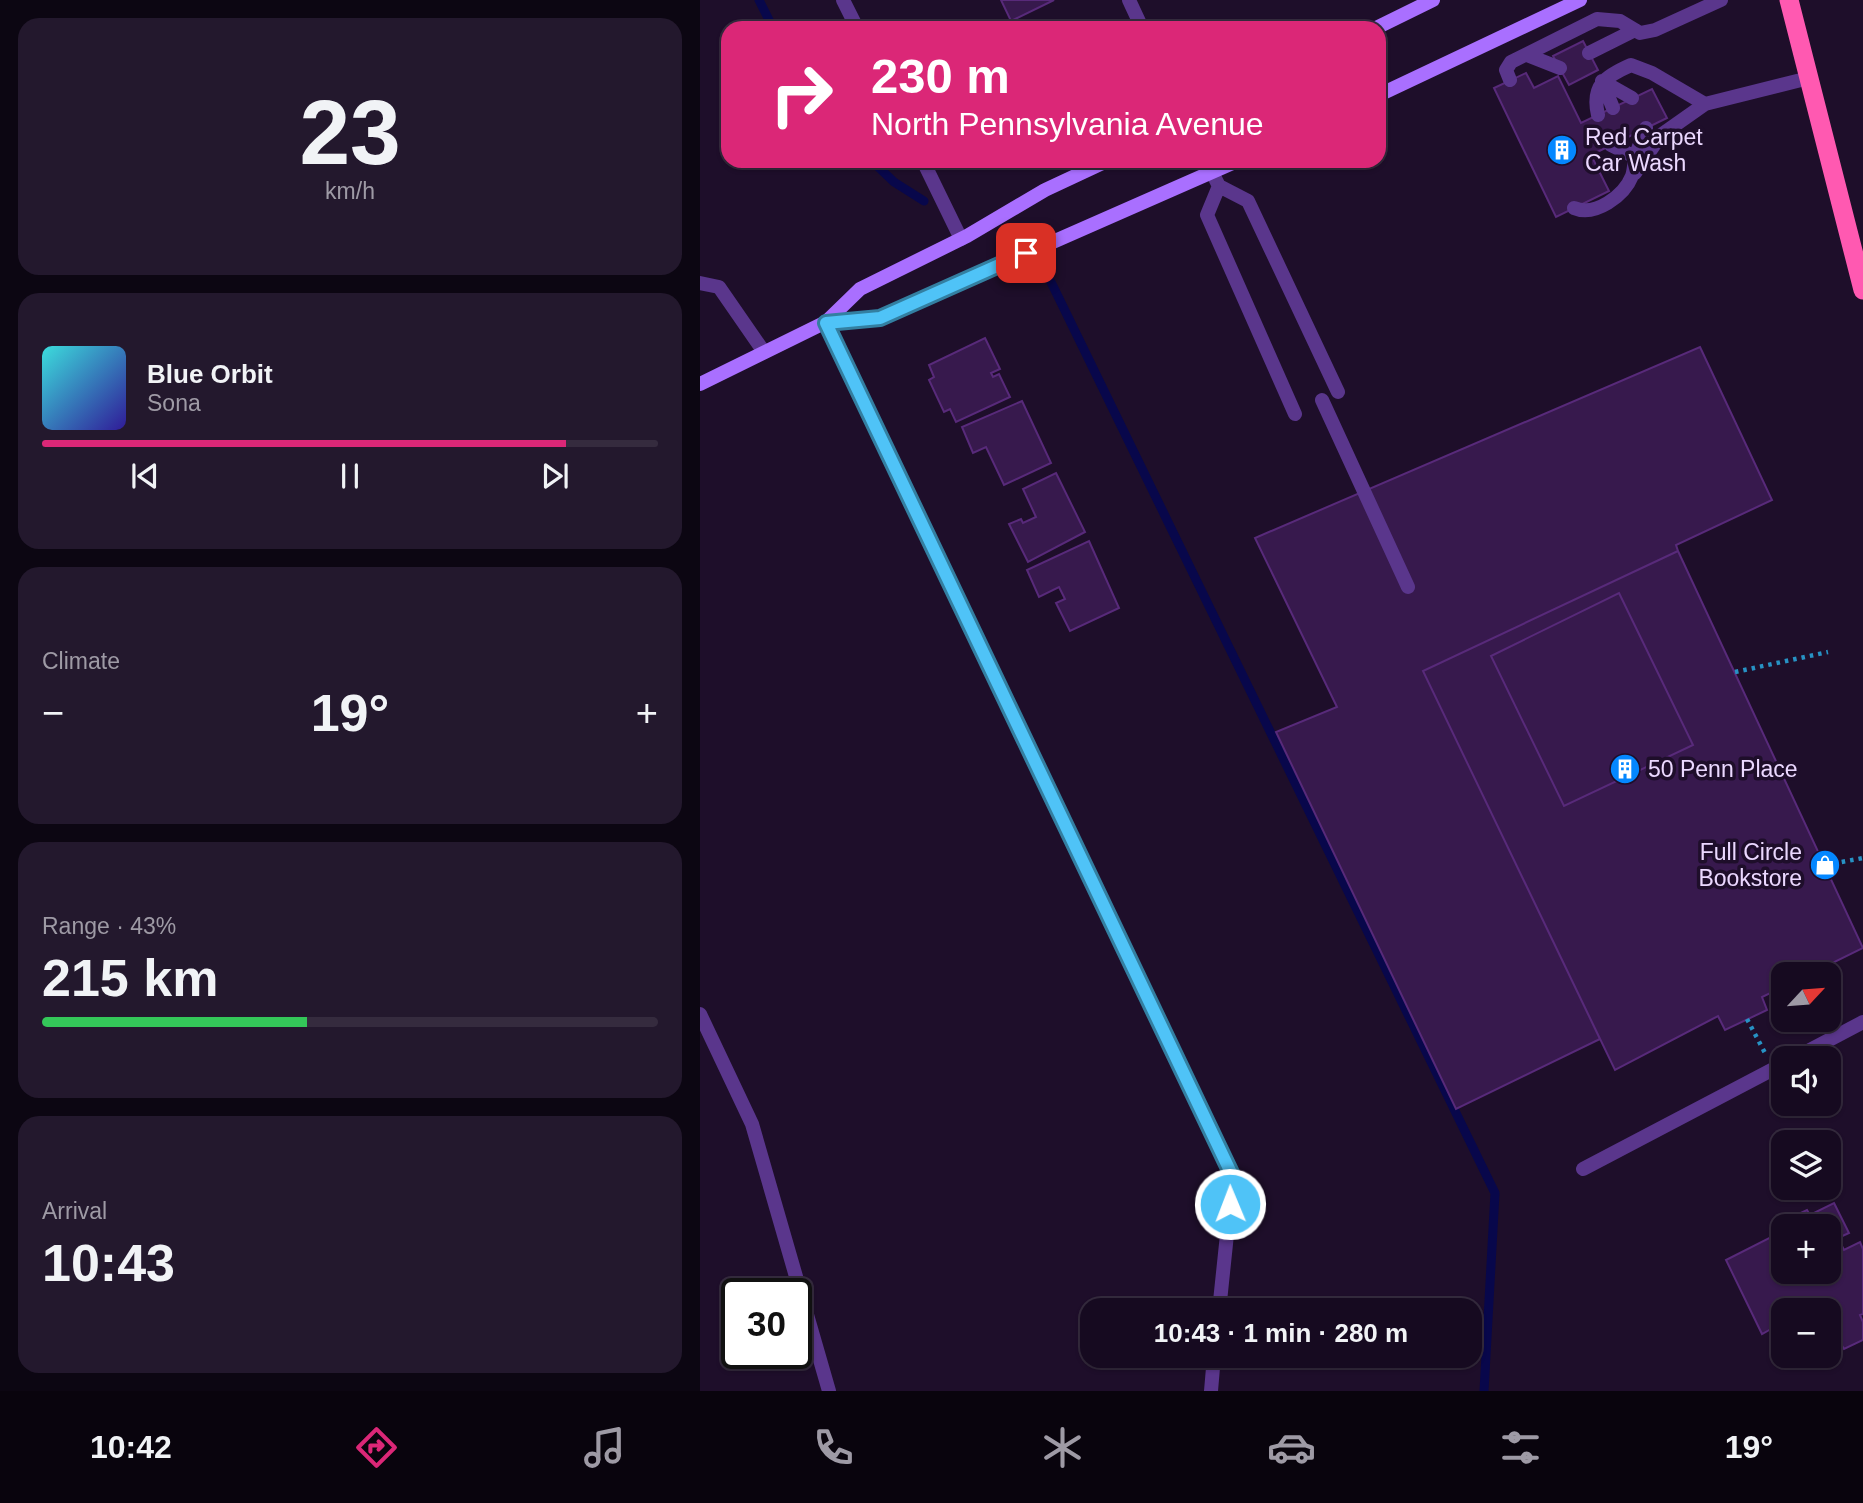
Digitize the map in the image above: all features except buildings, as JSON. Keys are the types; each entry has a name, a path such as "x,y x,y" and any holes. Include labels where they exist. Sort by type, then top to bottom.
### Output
{"highway":[{"path":"1789,0 1863,290"}],"main road":[{"path":"1386,24 1433,0"},
{"path":"1386,92 1580,0"},
{"path":"826,323 860,289 961,239 1045,190 1092,168"},
{"path":"700,384 826,323 880,318 1212,173"}],"street":[{"path":"843,0 854,21"},
{"path":"1129,0 1139,21"},
{"path":"1510,80 1506,70 1511,62 1597,19 1620,21 1640,33 1655,30 1721,0"},
{"path":"1589,53 1635,30"},
{"path":"1527,55 1560,68"},
{"path":"1598,115 1594,100 1602,81 1631,65 1652,73 1705,104"},
{"path":"1574,208 1583,212 1594,211 1618,194 1661,135 1705,104 1809,78"},
{"path":"1602,81 1632,98"},
{"path":"1602,81 1613,108"},
{"path":"1632,176 1635,157 1646,128"},
{"path":"1627,137 1635,157"},
{"path":"1611,145 1635,157"},
{"path":"926,168 961,239"},
{"path":"1212,173 1248,201 1338,392"},
{"path":"1212,173 1207,215 1295,414"},
{"path":"700,283 719,287 764,352"},
{"path":"826,323 1233,1177 1220,1298"},
{"path":"1322,400 1408,587"},
{"path":"700,1014 752,1124 830,1391"},
{"path":"1818,1046 1863,1022"},
{"path":"1583,1168 1771,1070"},
{"path":"1211,1391 1213,1368"}],"path":[{"path":"1735,672 1828,652"},
{"path":"1825,865 1863,858"},
{"path":"1747,1019 1771,1055"}],"waterway":[{"path":"759,0 770,21"},
{"path":"879,168 894,182 924,201"},
{"path":"1051,282 1495,1193 1484,1391"}],"place":[{"name":"Red Carpet Car Wash","path":"1562,150"},
{"name":"50 Penn Place","path":"1625,769"},
{"name":"Full Circle Bookstore","path":"1825,865"}],"route":[{"path":"1026,253 880,318 826,323 1233,1177 1230,1204"}]}
